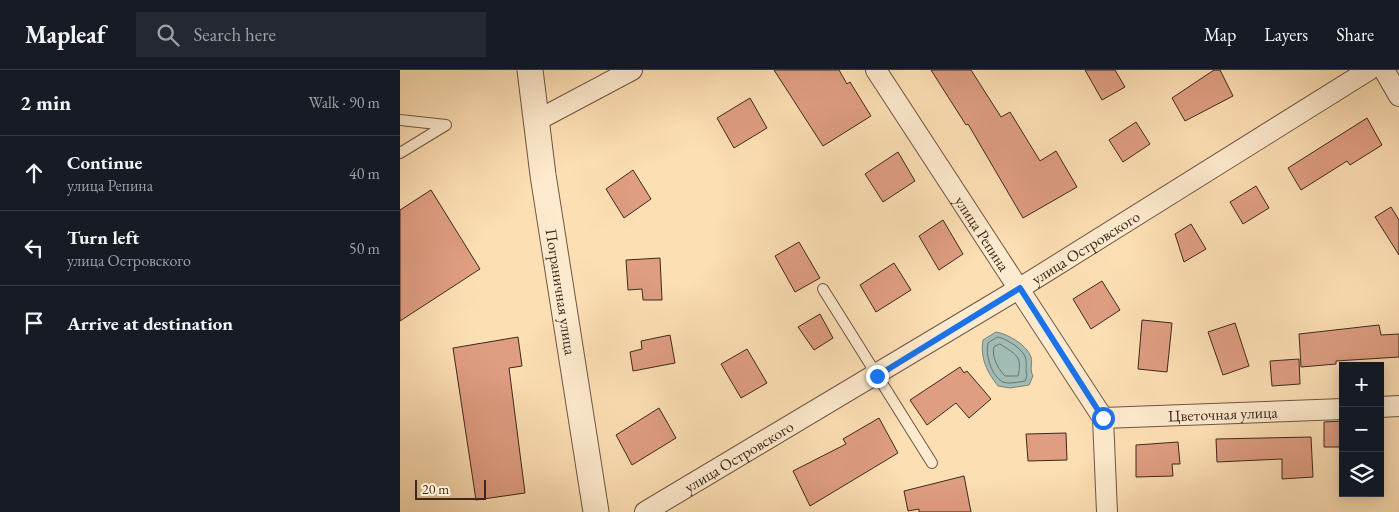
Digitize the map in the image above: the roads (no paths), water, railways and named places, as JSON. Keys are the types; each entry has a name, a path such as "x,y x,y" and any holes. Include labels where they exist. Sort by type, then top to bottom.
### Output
{"street":[{"name":"Пограничная улица","path":"530,70 536,121 596,512"},
{"path":"536,121 632,70"},
{"name":"улица Репина","path":"876,70 1020,288 1103,418"},
{"name":"улица Островского","path":"645,512 877,376 1369,70"},
{"path":"1384,70 1399,96"},
{"path":"1384,407 1399,406"},
{"name":"Цветочная улица","path":"1103,418 1339,409"},
{"path":"1103,418 1107,512"}],"lane":[{"path":"400,120 446,125 400,153"},
{"path":"823,289 932,463"}],"water":[{"path":"996,332 1006,335 1026,348 1031,357 1033,376 1029,385 1010,388 998,386 991,375 985,364 982,347 983,340"}]}
